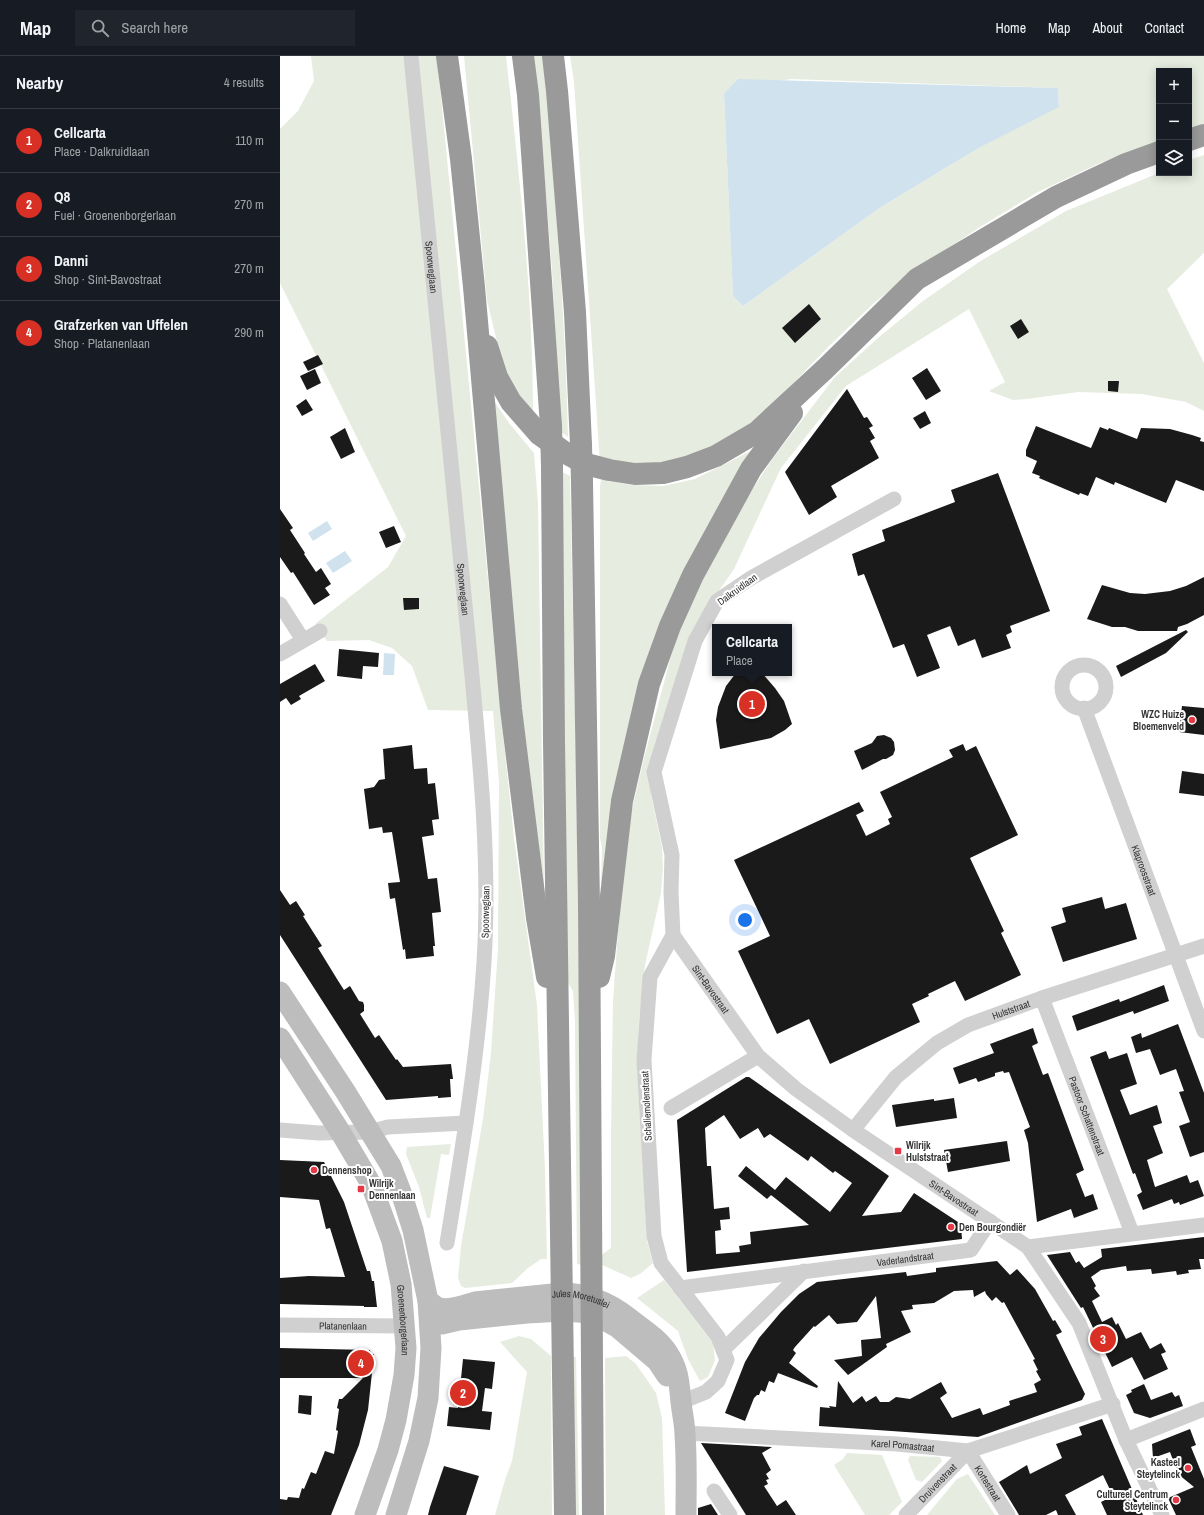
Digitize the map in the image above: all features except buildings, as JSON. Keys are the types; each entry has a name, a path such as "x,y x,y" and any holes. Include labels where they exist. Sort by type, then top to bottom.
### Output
{"highway":[{"path":"447,56 461,159 474,287 511,710 537,918 546,974 558,1020"},
{"path":"523,56 529,110 551,426 565,1515"},
{"path":"553,56 558,99 575,312 581,445 590,1021 593,1515"},
{"path":"1192,139 1204,135"},
{"path":"474,287 485,340 498,377 511,402 539,434 564,452 586,464 609,470 635,474 663,473 687,467 716,456 757,432 825,369 917,279 1056,196 1126,164 1156,153"},
{"path":"590,1021 604,956 622,801 648,684 670,626 693,575 751,469 825,369"}],"street":[{"name":"Spoorweglaan","path":"411,56 472,676 486,859 484,961 477,1052 447,1244"},
{"name":"Dalkruidlaan","path":"673,935 671,892 672,855 654,772 695,641 717,602 751,578 894,499"},
{"path":"280,604 303,640"},
{"path":"280,654 320,631"},
{"name":"Klaproosstraat","path":"1084,708 1204,1031"},
{"name":"Sint-Bavostraat","path":"673,935 758,1056 796,1089 853,1130 1028,1247 1079,1323 1113,1404 1126,1440 1162,1515"},
{"name":"Schaliemolenstraat","path":"673,935 650,977 644,1060 654,1236 661,1263 718,1337 728,1360 718,1381 706,1392 681,1402"},
{"name":"Hulststraat","path":"853,1130 896,1077 937,1043 968,1024 1175,954 1204,946"},
{"path":"280,992 345,1091 391,1166 413,1230 428,1301 431,1330 428,1398 419,1441 396,1515"},
{"name":"Pastoor Schattenstraat","path":"1042,998 1132,1233"},
{"name":"Groenenborgerlaan","path":"280,1038 341,1133 371,1184 392,1241 401,1284 406,1348 404,1375 396,1420 388,1450 365,1515"},
{"path":"671,1108 758,1056"},
{"path":"280,1130 341,1133 369,1132 388,1127 466,1123"},
{"name":"Vaderlandstraat","path":"680,1288 971,1250 990,1221"},
{"path":"1028,1247 1204,1225"},
{"path":"723,1350 804,1271"},
{"name":"Jules Moretuslei","path":"431,1330 446,1322 562,1302 576,1293 592,1305 625,1315 647,1330 667,1352 676,1369 680,1383 685,1433 686,1515"},
{"name":"Jules Moretuslei","path":"428,1301 439,1308 462,1306 475,1302 562,1302"},
{"name":"Platanenlaan","path":"280,1325 405,1326"},
{"name":"Karel Pomastraat","path":"685,1433 897,1444 968,1451 1113,1404"},
{"path":"1126,1440 1204,1408"},
{"name":"Druivenstraat","path":"906,1515 968,1451"},
{"name":"Kortestraat","path":"968,1451 1008,1515"},
{"path":"714,1490 730,1515"}],"shaded area":[{"path":"311,56 437,56 503,734 514,838 537,1005 545,1170 547,1259 541,1259 528,1268 512,1283 465,1288 461,1286 458,1278 461,1246 483,1119 491,1053 498,948 499,781 493,711 428,710 412,666 392,648 369,640 327,641 315,624 388,567 406,536 280,283 280,129 298,111 314,81"},
{"path":"464,56 506,56 528,278 531,323 533,412 516,397 502,363 487,300"},
{"path":"532,56 544,56 562,294 568,437 560,431 552,269 540,122"},
{"path":"570,56 1204,56 1204,127 1192,130 1192,68 1156,68 1156,142 1098,164 1038,192 980,227 927,262 875,302 829,346 782,395 747,427 710,450 678,463 600,463 574,82","holes":["790,79 1058,88 1059,106 977,149 881,207 743,306 733,296 724,94"]},
{"path":"1204,155 1204,253 1167,289 1204,363 1204,411 1186,402 1142,394 1078,392 1013,400 989,391 1005,382 969,309 846,386 781,468 734,569 709,605 651,779 651,795 662,847 663,868 661,893 645,965 639,1021 637,1066 647,1241 653,1263 640,1274 631,1278 600,1264 600,1256 611,1248 613,1001 620,904 631,814 671,656 683,619 706,570 737,513 773,458 835,377 878,338 923,301 979,262 1066,211 1156,174 1156,176 1192,176 1192,159"},
{"path":"494,401 509,423 534,453 538,504 544,892 515,661"},
{"path":"753,450 701,539 603,884 601,883 602,848 600,838 601,480 633,485 663,486 695,479"},
{"path":"562,472 570,476 576,765 583,1265 577,1264 575,1021 573,991 567,981"},
{"path":"451,1144 449,1155 441,1154 430,1218 427,1218 419,1187 406,1154 407,1147"},
{"path":"664,1280 713,1343 715,1360 708,1377 700,1381 688,1359 678,1331 637,1298"},
{"path":"519,1336 531,1339 551,1356 552,1515 495,1515 512,1461 527,1372 500,1342"},
{"path":"626,1356 636,1364 656,1393 662,1418 665,1515 606,1515 605,1358"},
{"path":"570,1357 576,1357 579,1515 573,1515"},
{"path":"847,1453 882,1455 902,1502 889,1515 865,1515 834,1465 843,1459"},
{"path":"910,1456 940,1457 942,1461 922,1482 916,1480 908,1460"},
{"path":"968,1474 995,1515 927,1515 957,1479"}],"water":[{"path":"738,79 1058,88 1059,107 977,149 881,207 743,306 733,296 724,94"},
{"path":"327,521 332,529 313,541 308,533"},
{"path":"345,551 352,561 333,573 326,563"},
{"path":"384,653 395,654 394,675 383,675"}],"place":[{"name":"Cellcarta","path":"752,704"},
{"name":"WZC Huize Bloemenveld","path":"1192,720"},
{"name":"Wilrijk Hulststraat","path":"898,1151"},
{"name":"Dennenshop","path":"314,1170"},
{"name":"Wilrijk Dennenlaan","path":"361,1189"},
{"name":"Den Bourgondiër","path":"951,1227"},
{"name":"Danni","path":"1103,1339"},
{"name":"Grafzerken van Uffelen","path":"361,1363"},
{"name":"Q8","path":"463,1393"},
{"name":"Kasteel Steytelinck","path":"1188,1468"},
{"name":"Cultureel Centrum Steytelinck","path":"1176,1500"}]}
